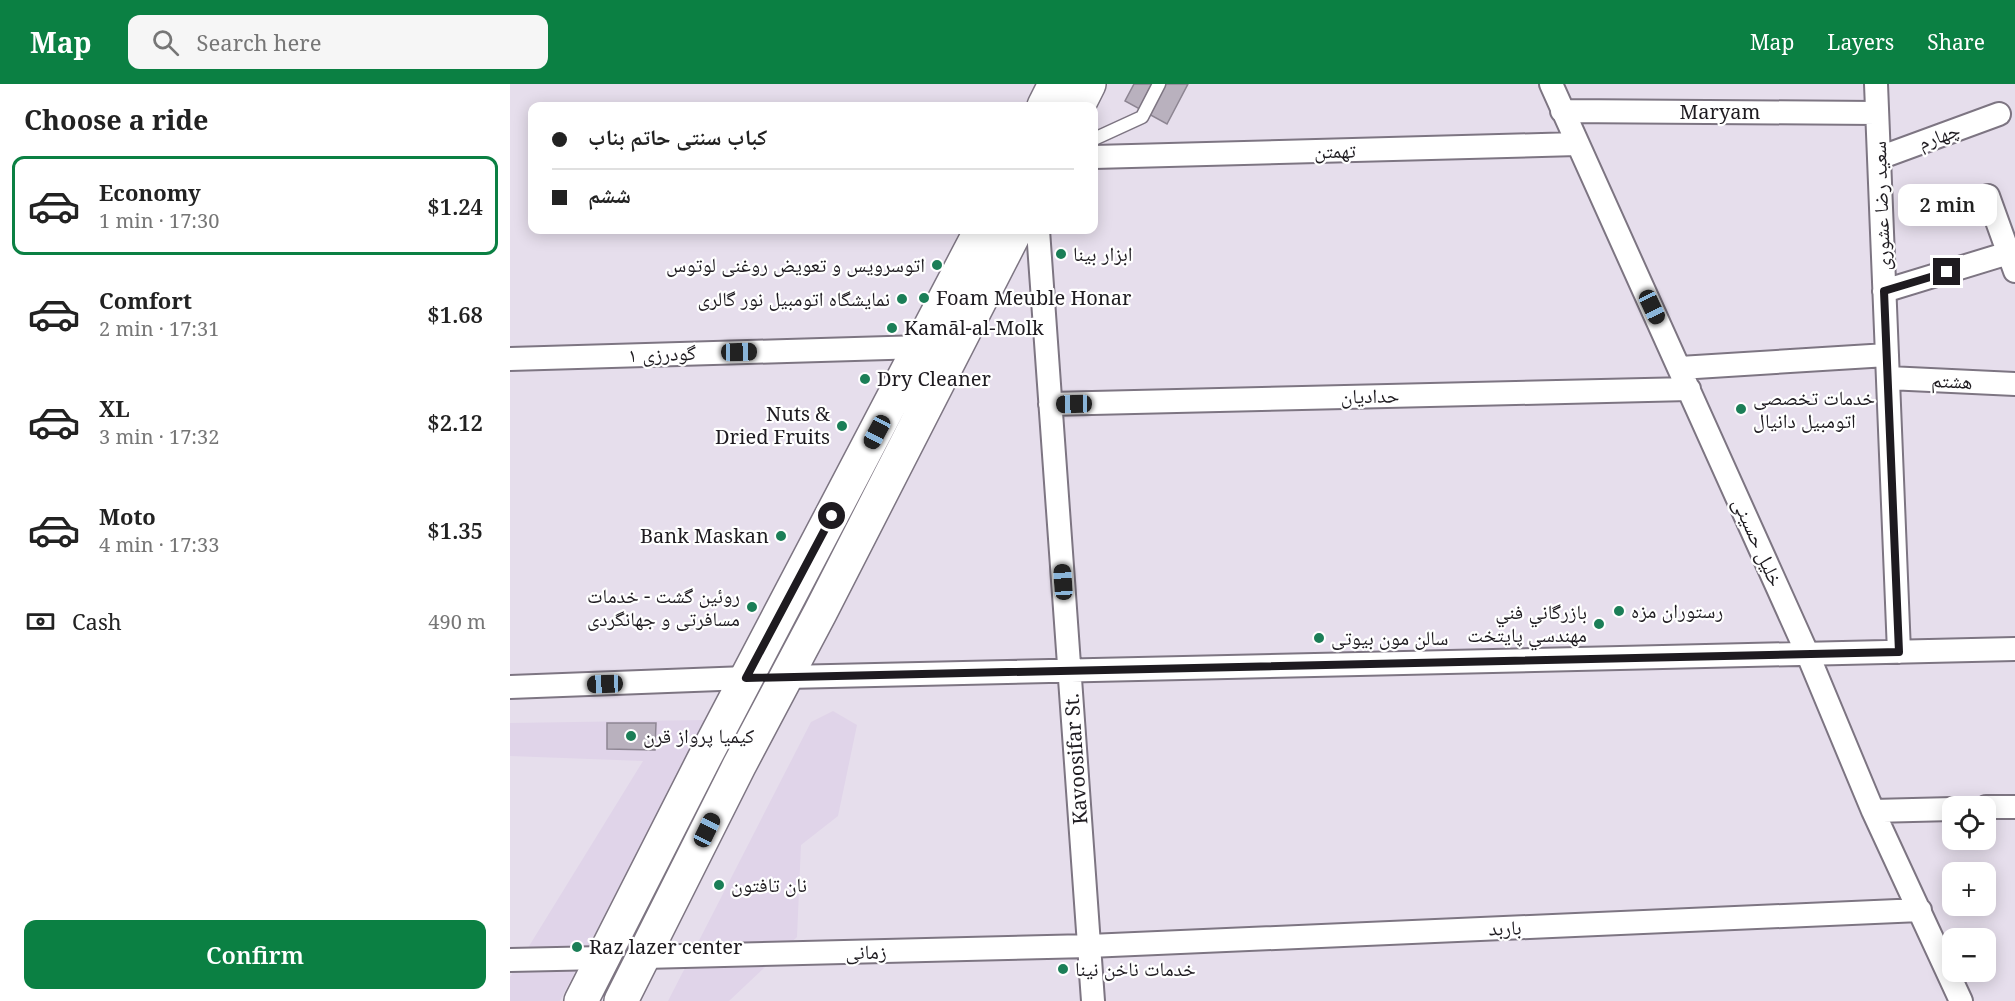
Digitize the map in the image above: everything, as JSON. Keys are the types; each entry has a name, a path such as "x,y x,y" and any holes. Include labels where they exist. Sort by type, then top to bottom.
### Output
{"main road":[{"path":"1046,102 1055,84"},
{"path":"1080,102 1089,84"},
{"path":"581,1001 746,678 922,347 979,234"},
{"path":"621,1001 739,766 1014,234"},
{"path":"746,678 787,677"}],"street":[{"name":"خلیل حسینی","path":"1551,84 1809,654 1873,811 1961,1001"},
{"name":"سعید رضا عشوری","path":"1876,84 1899,652"},
{"name":"Maryam","path":"1563,111 1878,113"},
{"name":"چهارم","path":"1879,158 1999,114"},
{"name":"تهمتن","path":"1098,157 1577,144"},
{"path":"1884,291 2013,258 1988,196"},
{"name":"Kavoosifar St.","path":"1038,234 1093,1001"},
{"name":"گودرزی ۱","path":"510,359 922,347"},
{"path":"1680,368 1887,355"},
{"name":"هشتم","path":"1888,378 2015,384"},
{"name":"حدادیان","path":"1050,404 1689,389"},
{"path":"787,677 2015,649"},
{"path":"510,687 746,678"},
{"path":"1996,807 2015,807"},
{"path":"1873,811 1942,809"},
{"name":"باربد","path":"1089,946 1920,910"},
{"name":"زمانی","path":"644,957 1089,946"},
{"path":"510,960 603,958"}],"lane":[{"path":"1098,137 1142,117 1159,84"}],"shaded area":[{"path":"833,711 857,725 838,816 801,845 797,937 729,1001 668,1001 811,722"},
{"path":"705,720 560,1001 510,1001 510,977 643,761 510,756 510,723"}],"building":[{"path":"1134,84 1188,84 1167,124 1125,101"},
{"name":"کیمیا پرواز قرن","path":"607,723 656,723 655,750 607,749"}],"place":[{"name":"ابزار بینا","path":"1061,254"},
{"name":"اتوسرویس و تعویض روغنی لوتوس","path":"937,265"},
{"name":"Foam Meuble Honar","path":"924,298"},
{"name":"نمایشگاه اتومبیل نور گالری","path":"902,299"},
{"name":"Kamāl-al-Molk","path":"892,328"},
{"name":"Dry Cleaner","path":"865,379"},
{"name":"خدمات تخصصی اتومبیل دانیال","path":"1741,409"},
{"name":"Nuts & Dried Fruits","path":"842,426"},
{"name":"Bank Maskan","path":"781,536"},
{"name":"روئین گشت - خدمات مسافرتی و جهانگردی","path":"752,607"},
{"name":"رستوران مزه","path":"1619,611"},
{"name":"بازرگاني فني مهندسي پايتخت","path":"1599,624"},
{"name":"سالن مون بیوتی","path":"1319,638"},
{"name":"کیمیا پرواز قرن","path":"631,736"},
{"name":"نان تافتون","path":"719,885"},
{"name":"Raz lazer center","path":"577,947"},
{"name":"خدمات ناخن نینا","path":"1063,969"}],"route":[{"path":"832,516 746,678 1899,652 1884,291 1947,272"}]}
